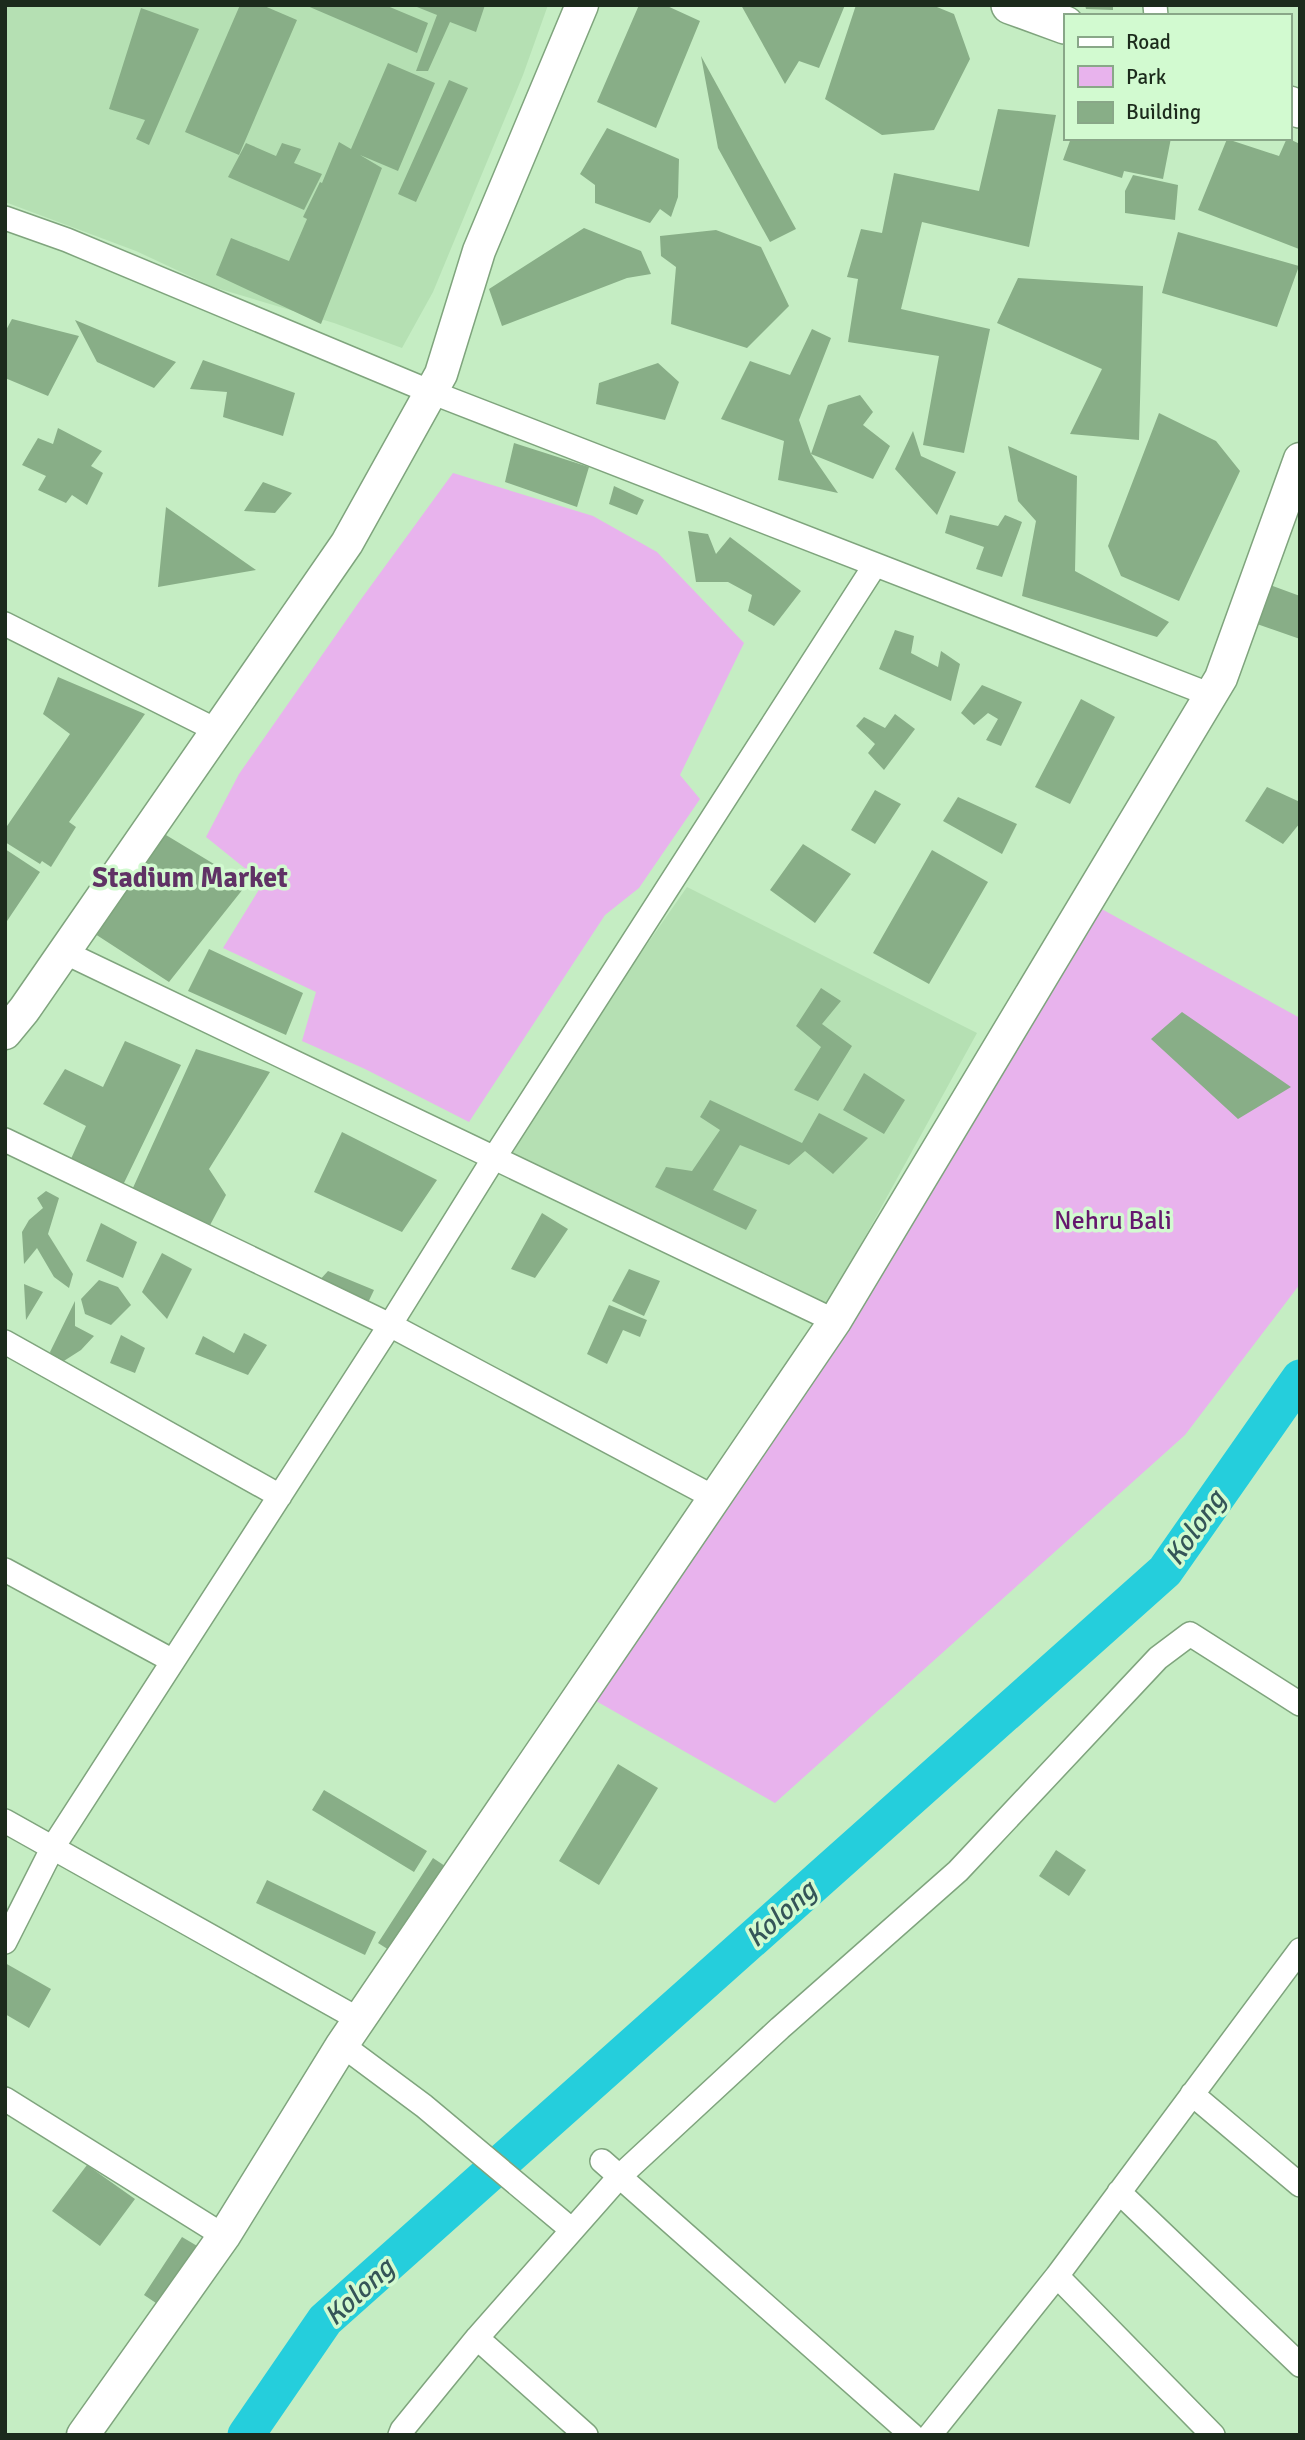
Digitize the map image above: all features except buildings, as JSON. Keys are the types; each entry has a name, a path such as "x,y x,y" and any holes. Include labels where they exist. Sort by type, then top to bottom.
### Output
{"main road":[{"path":"1010,5 1064,25"}],"street":[{"path":"5,1033 347,543 440,374 479,251 582,5"},
{"path":"5,218 67,240 431,392 1211,695"},
{"path":"83,2435 224,2236 351,2032 835,1321 1221,678 1300,458"},
{"path":"5,1942 53,1847 876,565"},
{"path":"5,624 216,730"},
{"path":"64,952 835,1321"},
{"path":"5,1140 390,1325 715,1498"},
{"path":"5,1342 280,1496"},
{"path":"5,1570 173,1661"},
{"path":"400,2435 477,2338 620,2176 780,2028 958,1871 1158,1658 1190,1634 1300,1704"},
{"path":"5,1821 53,1847 351,2032 440,2119 572,2230"},
{"path":"930,2435 1057,2276 1298,1956"},
{"path":"1192,2094 1300,2185"},
{"path":"5,2099 224,2236"},
{"path":"602,2161 912,2435"},
{"path":"1119,2192 1300,2365"},
{"path":"1057,2276 1213,2435"},
{"path":"477,2338 586,2435"}],"shaded area":[{"path":"5,5 548,5 523,75 433,292 402,348 334,323 213,287 136,251 5,202"},
{"path":"687,887 977,1033 827,1306 511,1156 572,1052"}],"green space":[{"path":"453,473 593,516 657,552 744,643 680,775 700,799 639,888 605,915 469,1122 365,1069 302,1041 316,992 223,948 263,883 206,837 239,774"},
{"name":"Nehru Bali","path":"1087,901 1300,1018 1300,1284 1185,1435 775,1803 582,1693"}],"waterway":[{"name":"Kolong","path":"246,2435 325,2320 1165,1571 1300,1378"}],"district":[{"name":"Stadium Market","path":"190,878"}]}
